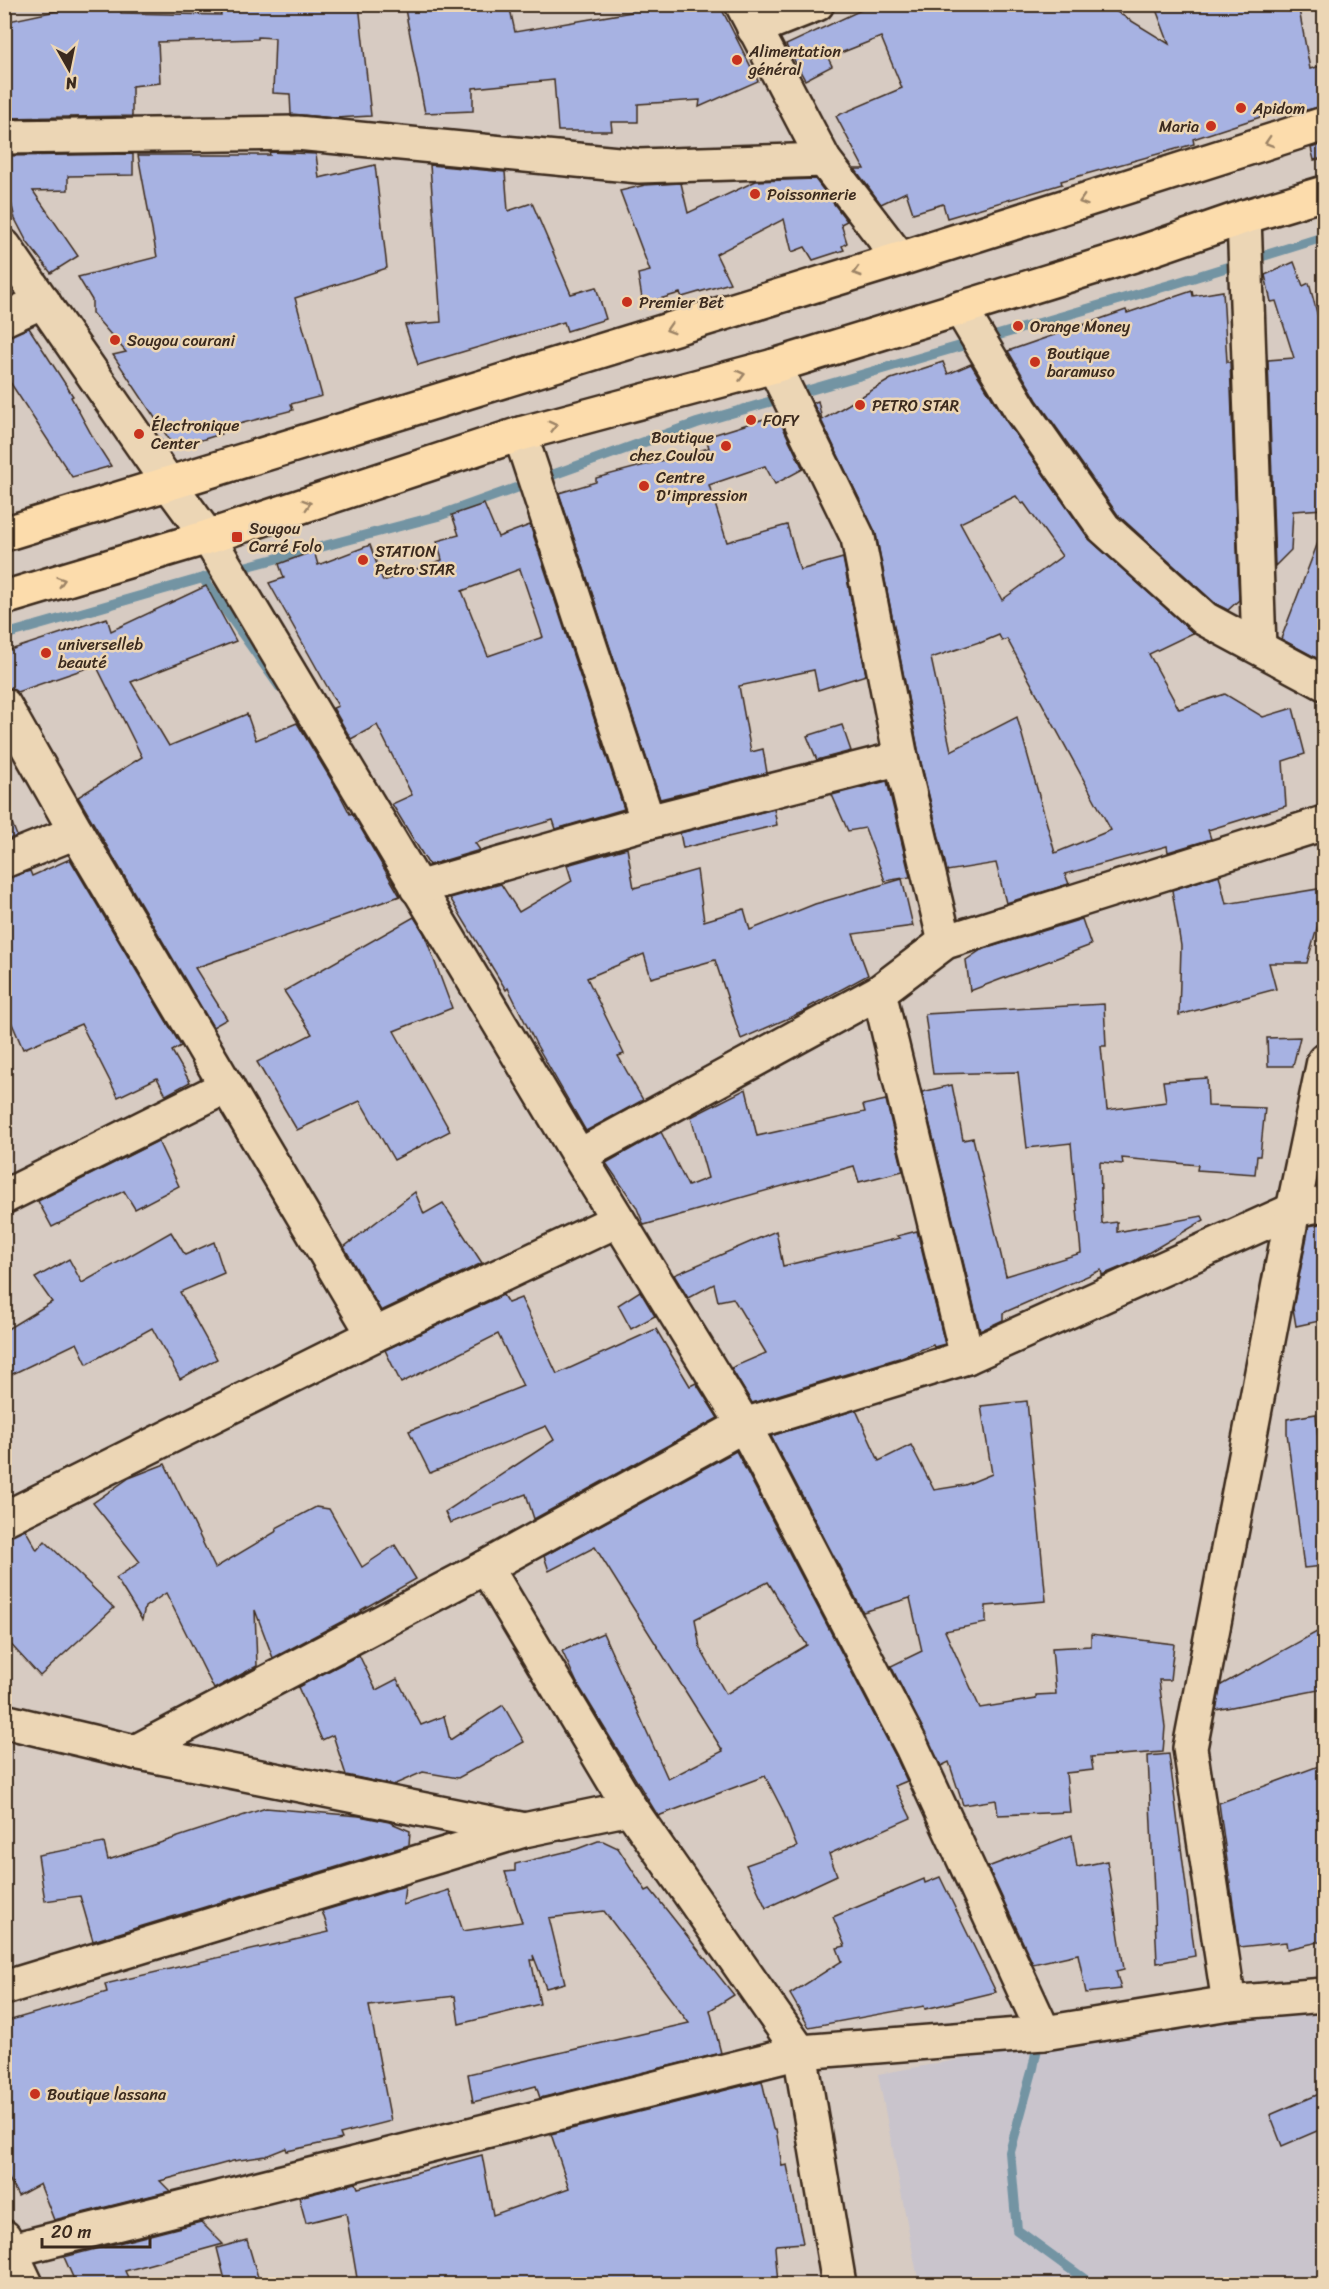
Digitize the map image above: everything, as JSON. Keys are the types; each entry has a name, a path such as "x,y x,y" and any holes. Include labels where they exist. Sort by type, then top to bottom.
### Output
{"main road":[{"path":"4,534 900,259 1324,124"},
{"path":"4,598 208,537 520,434 774,366 1134,255 1324,193"}],"street":[{"path":"817,4 748,17 824,160 900,259"},
{"path":"4,137 297,133 639,166 824,160"},
{"path":"1244,218 1259,647"},
{"path":"4,246 208,537 417,888 744,1425 912,1747 1044,2033"},
{"path":"4,318 43,301"},
{"path":"960,308 1021,410 1104,528 1205,619 1324,683"},
{"path":"774,366 858,538 901,758 945,942"},
{"path":"520,434 648,822"},
{"path":"4,705 76,832 374,1335"},
{"path":"417,888 648,822 901,758"},
{"path":"579,1156 879,992 945,942 1324,823"},
{"path":"4,861 76,832"},
{"path":"879,992 967,1357"},
{"path":"1229,2003 1190,1748 1293,1210 1324,1061"},
{"path":"4,1197 226,1086"},
{"path":"135,1752 486,1568 744,1425 967,1357 1293,1210 1324,1204"},
{"path":"4,1519 374,1335 618,1220"},
{"path":"486,1568 630,1808 800,2052 839,2284"},
{"path":"4,1721 135,1752 524,1830"},
{"path":"4,1988 524,1830 630,1808"},
{"path":"26,2284 6,2247 800,2052 1044,2033 1229,2003 1324,1995"}],"shaded area":[{"path":"4,267 33,309 4,321"},
{"path":"1324,1995 1324,2284 919,2284 878,2074"}],"building":[{"path":"89,4 119,4 121,13 221,15 220,4 359,4 371,116 335,118 291,114 290,94 273,93 275,38 258,37 258,39 158,42 160,83 132,86 132,116 4,118 4,22"},
{"path":"404,4 509,4 515,32 631,12 631,8 661,4 719,4 758,81 699,107 700,100 638,104 638,122 611,122 612,131 558,131 554,80 473,88 473,111 425,113"},
{"path":"874,4 1104,4 1169,44 1154,4 1298,4 1310,69 1324,65 1324,106 1302,111 1300,104 1193,139 1194,144 1061,181 1062,184 947,218 943,204 913,213 906,192 881,204 855,169 864,169 836,116 902,88 881,37 828,58 832,66 805,80 786,45"},
{"path":"1324,144 1324,158 1314,160 1311,148"},
{"path":"269,152 316,154 319,178 375,165 387,268 295,298 322,396 291,404 293,410 220,429 221,434 175,448 113,355 126,352 92,313 92,300 78,277 157,257 138,155 270,155"},
{"path":"133,154 133,175 68,176 68,190 33,191 78,256 51,273 27,242 15,219 4,174 4,156"},
{"path":"430,165 505,172 508,211 532,203 571,294 596,287 606,319 567,331 564,322 418,365 405,325 441,322"},
{"path":"815,179 847,221 841,224 847,243 842,246 844,250 813,260 805,247 792,252 784,219 716,254 730,283 682,297 680,293 643,304 638,274 650,271 620,191 645,185 681,183 688,213 756,181"},
{"path":"1294,262 1303,286 1309,283 1324,339 1324,509 1293,511 1291,550 1275,566 1268,360 1294,358 1276,301 1271,302 1265,275"},
{"path":"1192,291 1193,296 1223,291 1227,362 1230,362 1239,600 1228,610 1216,604 1118,515 1037,400 1008,351 1126,310 1127,313"},
{"path":"29,328 73,396 71,397 111,466 72,477 4,373 4,337"},
{"path":"943,362 948,374 971,364 1006,421 1089,539 1193,633 1149,654 1179,709 1225,694 1263,717 1293,708 1305,754 1283,761 1286,806 1208,830 1211,839 1168,852 1167,846 1065,874 1069,884 1006,903 996,863 947,871 919,754 876,534 813,403 818,401 822,420 891,379","holes":["1016,496 1022,504 1024,503 1062,556 1002,600 960,523","999,635 1002,641 1007,639 1111,830 1055,853 1017,717 951,751 931,658"]},
{"path":"777,415 803,469 775,484 765,466 709,485 727,542 787,525 800,570 843,558 866,675 818,690 814,670 739,686 751,752 763,749 767,773 660,799 559,493 596,482 596,478 709,448 706,437"},
{"path":"484,504 498,537 530,525 624,809 556,829 553,820 475,843 480,850 429,865 392,804 412,795 377,725 351,739 333,708 338,706 269,583 284,578 279,564 314,551 318,565 370,545 383,581 442,560 437,541 459,535 452,515","holes":["520,569 543,637 488,656 462,591"]},
{"path":"1322,532 1324,533 1324,662 1281,639"},
{"path":"206,586 236,641 131,682 169,746 247,714 256,740 297,723 400,896 195,968 227,1019 213,1027 78,797 142,757 96,665 17,692 4,686 4,652 107,618 111,631"},
{"path":"842,725 851,751 817,760 807,736"},
{"path":"887,781 910,877 885,881 865,828 848,831 832,795"},
{"path":"774,809 777,825 683,848 680,833"},
{"path":"4,810 7,810 17,836 4,841"},
{"path":"627,848 634,888 697,870 704,921 744,909 750,930 815,904 902,879 913,926 853,934 868,975 809,1009 741,1039 715,960 651,978 644,954 587,978 624,1054 618,1056 643,1100 586,1131 536,1044 508,988 506,990 450,898 501,884 519,912 572,881 567,865"},
{"path":"70,859 181,1046 172,1051 190,1082 166,1095 157,1078 118,1097 81,1024 23,1049 10,1019 4,1003 4,879 30,871 32,876"},
{"path":"1219,875 1226,904 1324,888 1324,904 1307,963 1269,963 1276,989 1179,1015 1181,946 1172,890"},
{"path":"414,917 424,933 452,1008 394,1031 450,1131 394,1160 360,1101 297,1130 257,1062 312,1034 284,991"},
{"path":"1082,919 1091,945 970,991 966,960 981,950"},
{"path":"1104,1004 1106,1046 1101,1046 1107,1110 1166,1102 1163,1081 1207,1078 1208,1106 1265,1108 1260,1156 1257,1156 1255,1174 1197,1170 1198,1165 1122,1158 1123,1164 1100,1162 1102,1224 1117,1222 1117,1232 1202,1216 1204,1220 1131,1263 1102,1275 1101,1270 1003,1313 1003,1320 980,1331 922,1092 952,1085 963,1140 973,1138 1006,1276 1081,1253 1071,1143 1027,1148 1018,1072 933,1074 925,1014"},
{"path":"1300,1037 1293,1066 1268,1066 1267,1038"},
{"path":"746,1089 757,1136 865,1112 863,1105 886,1100 903,1171 859,1182 854,1166 644,1225 636,1206 606,1163 661,1132 688,1186 708,1178 691,1117"},
{"path":"158,1141 179,1186 135,1209 124,1191 52,1227 38,1201"},
{"path":"415,1192 424,1214 443,1203 482,1263 381,1311 344,1247"},
{"path":"1324,1223 1324,1320 1296,1326 1293,1308 1309,1226"},
{"path":"776,1231 783,1266 900,1238 897,1236 917,1231 945,1344 934,1347 933,1345 899,1358 752,1403 731,1368 766,1353 733,1298 718,1301 714,1284 688,1298 674,1275"},
{"path":"171,1232 185,1255 214,1242 224,1273 180,1292 217,1359 180,1379 152,1328 87,1364 77,1343 4,1378 4,1331 52,1302 35,1278 69,1259 82,1283"},
{"path":"640,1291 655,1316 631,1329 618,1305"},
{"path":"503,1295 508,1303 521,1298 557,1374 656,1329 690,1386 696,1383 718,1418 534,1519 526,1494 450,1523 445,1512 554,1440 546,1426 430,1473 409,1431 523,1386 498,1334 401,1383 385,1350"},
{"path":"1027,1401 1046,1601 986,1606 986,1623 945,1631 980,1708 1036,1699 1036,1695 1056,1694 1052,1648 1091,1646 1091,1634 1174,1644 1170,1680 1159,1680 1165,1727 1163,1752 1091,1757 1093,1770 1066,1773 1070,1812 998,1815 996,1800 963,1805 949,1762 941,1766 891,1666 922,1651 910,1598 863,1612 771,1436 856,1410 879,1461 911,1445 934,1490 965,1485 992,1474 981,1406"},
{"path":"1316,1414 1324,1519 1324,1566 1304,1568 1287,1419"},
{"path":"736,1451 895,1755 907,1781 895,1786 911,1818 829,1854 837,1875 766,1908 746,1865 797,1847 782,1809 765,1776 658,1816 577,1683 562,1651 603,1633 668,1779 723,1751 595,1547 549,1571 544,1556","holes":["768,1582 807,1645 726,1694 700,1648 695,1619"]},
{"path":"165,1464 215,1568 277,1531 276,1528 316,1507 329,1509 362,1567 395,1545 416,1579 362,1611 273,1658 255,1610 257,1666 214,1689 166,1593 145,1607 142,1620 116,1578 140,1562 93,1503 129,1478"},
{"path":"25,1529 37,1550 45,1541 114,1608 40,1676 4,1637 4,1537"},
{"path":"1324,1628 1324,1689 1216,1710 1221,1685"},
{"path":"359,1655 376,1690 397,1679 421,1725 444,1716 450,1740 503,1705 524,1742 458,1778 423,1772 393,1785 346,1775 333,1735 322,1740 298,1687"},
{"path":"1169,1754 1195,1956 1157,1963 1148,1756"},
{"path":"1324,1764 1324,1941 1287,1949 1286,1942 1239,1947 1219,1803"},
{"path":"266,1808 359,1816 389,1822 410,1831 409,1845 93,1941 80,1896 45,1901 38,1855 104,1843 108,1860"},
{"path":"1072,1835 1077,1867 1107,1861 1124,1969 1116,1971 1121,1989 1086,1993 1078,1954 1033,1964 988,1867"},
{"path":"598,1841 618,1848 646,1891 650,1889 734,1995 710,2010 721,2053 540,2098 536,2086 473,2102 468,2074 689,2023 604,1911 549,1918 565,1983 546,1988 533,1955 534,1960 531,1960 540,2004 459,2024 455,1996 369,2006 391,2121 340,2134 342,2139 287,2151 286,2148 266,2156 233,2161 160,2181 170,2191 54,2220 40,2184 18,2196 4,2169 4,2022 107,1992 105,1984 329,1932 322,1911 405,1886 403,1905 449,1890 463,1931 522,1922 505,1872 515,1871 515,1864 577,1849"},
{"path":"940,1877 996,1992 925,2009 924,2006 809,2027 790,1994 842,1961 837,1948 845,1946 833,1917 924,1879 925,1883"},
{"path":"762,2081 773,2129 776,2129 782,2166 787,2165 803,2243 776,2245 778,2284 358,2284 346,2213 306,2223 299,2197 356,2183 358,2188 482,2155 493,2215 569,2188 551,2134"},
{"path":"1324,2092 1324,2128 1282,2146 1270,2115"},
{"path":"201,2222 223,2244 125,2271 131,2284 76,2284 64,2257"},
{"path":"247,2240 260,2284 226,2284 217,2248"}],"waterway":[{"path":"4,635 203,578 438,516 697,423 1173,284 1324,237"},
{"path":"203,578 280,687"},
{"path":"1039,2038 1010,2152 1017,2230 1091,2284"}],"place":[{"name":"Alimentation général","path":"737,60"},
{"name":"Apidom","path":"1241,108"},
{"name":"Maria","path":"1211,126"},
{"name":"Poissonnerie","path":"755,194"},
{"name":"Premier Bet","path":"627,302"},
{"name":"Orange Money","path":"1018,326"},
{"name":"Sougou courani","path":"115,340"},
{"name":"Boutique baramuso","path":"1035,362"},
{"name":"PETRO STAR","path":"860,405"},
{"name":"FOFY","path":"751,420"},
{"name":"Électronique Center","path":"139,434"},
{"name":"Boutique chez Coulou","path":"726,446"},
{"name":"Centre D'impression","path":"644,486"},
{"name":"Sougou Carré Folo","path":"237,537"},
{"name":"STATION Petro STAR","path":"363,560"},
{"name":"universelleb beauté","path":"46,653"},
{"name":"Boutique lassana","path":"35,2094"}]}
